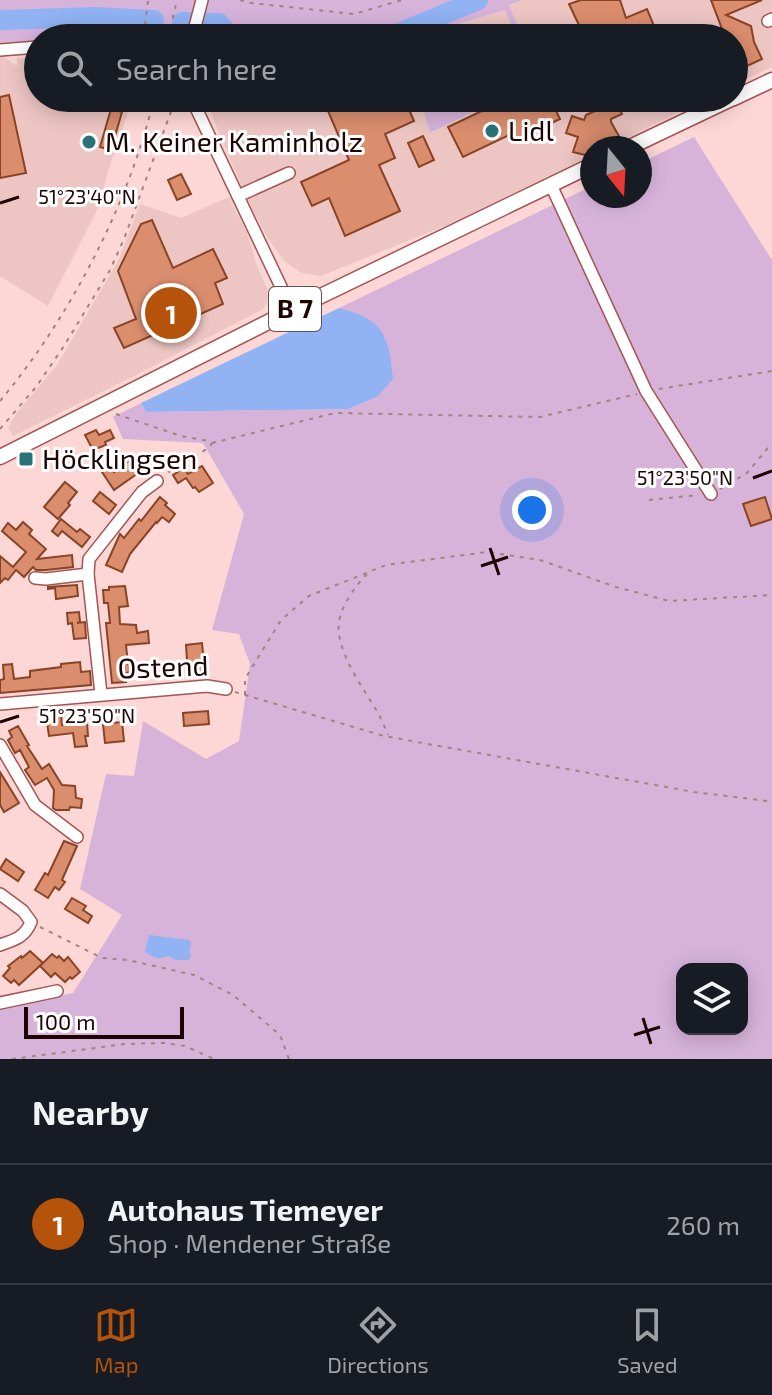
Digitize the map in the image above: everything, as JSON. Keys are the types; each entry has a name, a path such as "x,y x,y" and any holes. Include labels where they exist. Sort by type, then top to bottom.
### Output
{"main road":[{"path":"748,91 772,80"},
{"path":"652,137 704,112"},
{"name":"B 7","path":"0,457 292,310 580,171"}],"street":[{"path":"195,24 200,4"},
{"path":"0,50 24,48"},
{"path":"198,112 292,310"},
{"path":"238,196 289,173"},
{"path":"551,185 646,391 711,494"},
{"path":"35,578 88,574 89,559 142,492 157,481"},
{"name":"Ostend","path":"88,574 101,694"},
{"name":"Ostend","path":"0,704 207,686 226,689"},
{"path":"0,745 35,805 77,837"},
{"path":"0,894 23,911 31,922 27,932 18,939 0,945"},
{"path":"0,1003 57,991"}],"path":[{"path":"145,24 148,0"},
{"path":"171,24 177,0"},
{"path":"240,0 354,14 402,0"},
{"path":"0,401 51,330 100,245 125,187 151,112"},
{"path":"0,429 43,377 110,270 171,112"},
{"path":"96,408 212,443 335,413 540,417 646,391 772,371"},
{"path":"157,481 212,443"},
{"path":"772,595 669,601 616,587 540,560 487,552 386,565 309,596 281,620 245,679 245,695 389,737 694,792 772,800"},
{"path":"369,572 348,599 339,622 341,642 349,664 389,737"},
{"path":"31,922 102,958 128,960 194,975 233,995 280,1035 289,1059"},
{"path":"12,1059 125,1044 165,1043 185,1046 214,1059"}],"shaded area":[{"path":"0,0 522,0 509,5 517,24 510,24 505,10 458,24 24,24 24,42 0,43"},
{"path":"522,0 772,0 772,67 748,78 748,24 517,24 508,5"},
{"path":"505,10 510,24 458,24"},
{"path":"0,57 17,66 17,58 24,58 24,112 128,112 99,206 48,306 0,276"},
{"path":"210,112 424,112 431,133 474,112 679,112 630,136 580,136 580,161 462,219 321,276 302,273 284,261 249,203"},
{"path":"424,112 473,112 430,133"},
{"path":"694,137 772,260 772,1059 0,1059 0,1009 73,993 122,915 80,889 106,774 134,776 143,721 206,759 239,741 250,664 239,634 212,630 244,514 203,443 123,439 113,417 141,403 146,412 348,409 377,397 372,321 339,308 580,192 580,208 652,208 652,157"},
{"path":"229,197 247,233 267,288 268,301 263,309 13,436 8,428 57,365 118,261 140,204 181,218"}],"water":[{"path":"339,308 370,320 385,339 393,379 377,397 348,409 146,412 141,403"},
{"path":"149,935 190,940 189,960 175,960 169,956 157,958 145,952"}],"building":[{"path":"581,0 620,0 626,18 647,9 653,24 578,24 569,4"},
{"path":"711,0 762,0 726,15 746,24 720,24"},
{"path":"748,25 751,26 762,59 748,66"},
{"path":"9,95 26,173 0,178 0,97"},
{"path":"110,112 122,112 111,150 100,147"},
{"path":"328,112 410,112 414,121 385,134 395,158 379,165 400,211 345,236 329,198 312,206 301,182 349,160"},
{"name":"Lidl","path":"480,112 557,112 560,119 512,142 509,135 463,157 448,127"},
{"path":"592,112 622,114 611,119 619,136 580,136 580,154 573,152 578,137 566,133 572,116 584,120"},
{"path":"423,136 434,160 419,167 408,143"},
{"path":"181,174 191,194 177,200 168,180"},
{"path":"152,220 173,268 213,249 227,278 215,283 223,304 124,348 114,328 136,319 118,271 141,224"},
{"path":"96,430 99,435 110,430 114,438 93,450 85,435"},
{"path":"141,456 148,466 114,490 102,472 110,466 114,472"},
{"path":"202,466 213,483 199,492 186,478 178,483 173,475 184,468 188,474"},
{"path":"65,482 77,492 58,519 44,507"},
{"path":"100,492 116,505 109,514 93,501"},
{"path":"160,497 175,514 169,522 162,517 156,522 130,554 122,572 106,565 120,534 124,538"},
{"path":"765,497 772,519 751,526 743,504"},
{"path":"61,519 77,532 80,529 90,537 82,547 62,531 58,536 52,531"},
{"path":"23,522 32,530 29,534 46,549 37,559 72,555 73,567 36,570 33,567 24,577 16,570 8,580 5,578 0,583 0,556 13,567 26,552 2,531 8,523 16,530"},
{"path":"77,585 78,596 56,599 55,588 48,589 48,587"},
{"path":"125,586 128,606 119,607 120,624 136,625 137,633 148,631 149,643 126,645 128,664 135,663 135,672 125,673 126,682 112,683 106,623 110,623 103,590"},
{"path":"79,612 80,622 77,623 85,622 86,638 74,639 67,613"},
{"path":"202,643 205,674 188,676 186,645"},
{"path":"80,662 81,672 90,671 91,685 0,693 0,680 4,679 3,665 12,664 14,679 30,677 30,671"},
{"path":"208,711 209,724 184,726 183,713"},
{"path":"61,714 62,725 87,722 87,746 75,747 73,733 49,736 46,716"},
{"path":"122,722 124,741 105,743 103,724"},
{"path":"18,726 42,769 49,764 62,785 75,786 76,798 82,799 81,808 56,810 53,808 54,790 47,778 35,785 25,770 29,767 20,750 15,753 8,740 12,737 9,731"},
{"path":"0,772 19,803 4,812 0,805"},
{"path":"64,841 77,846 62,880 65,882 59,890 55,887 48,898 35,890 45,873 48,875"},
{"path":"6,859 24,872 18,881 0,869"},
{"path":"72,898 86,906 83,910 92,916 88,923 65,909"},
{"path":"30,951 43,963 19,985 14,980 11,983 3,976 10,968 8,966"},
{"path":"52,954 64,961 68,957 80,972 65,982 55,973 51,977 40,966"}],"waterway":[{"path":"420,24 478,0"},
{"path":"0,20 96,17 154,20"},
{"path":"182,22 220,24"}],"place":[{"name":"Lidl","path":"492,131"},
{"name":"M. Keiner Kaminholz","path":"89,142"},
{"name":"Autohaus Tiemeyer","path":"171,313"},
{"name":"Höcklingsen","path":"26,459"}]}
